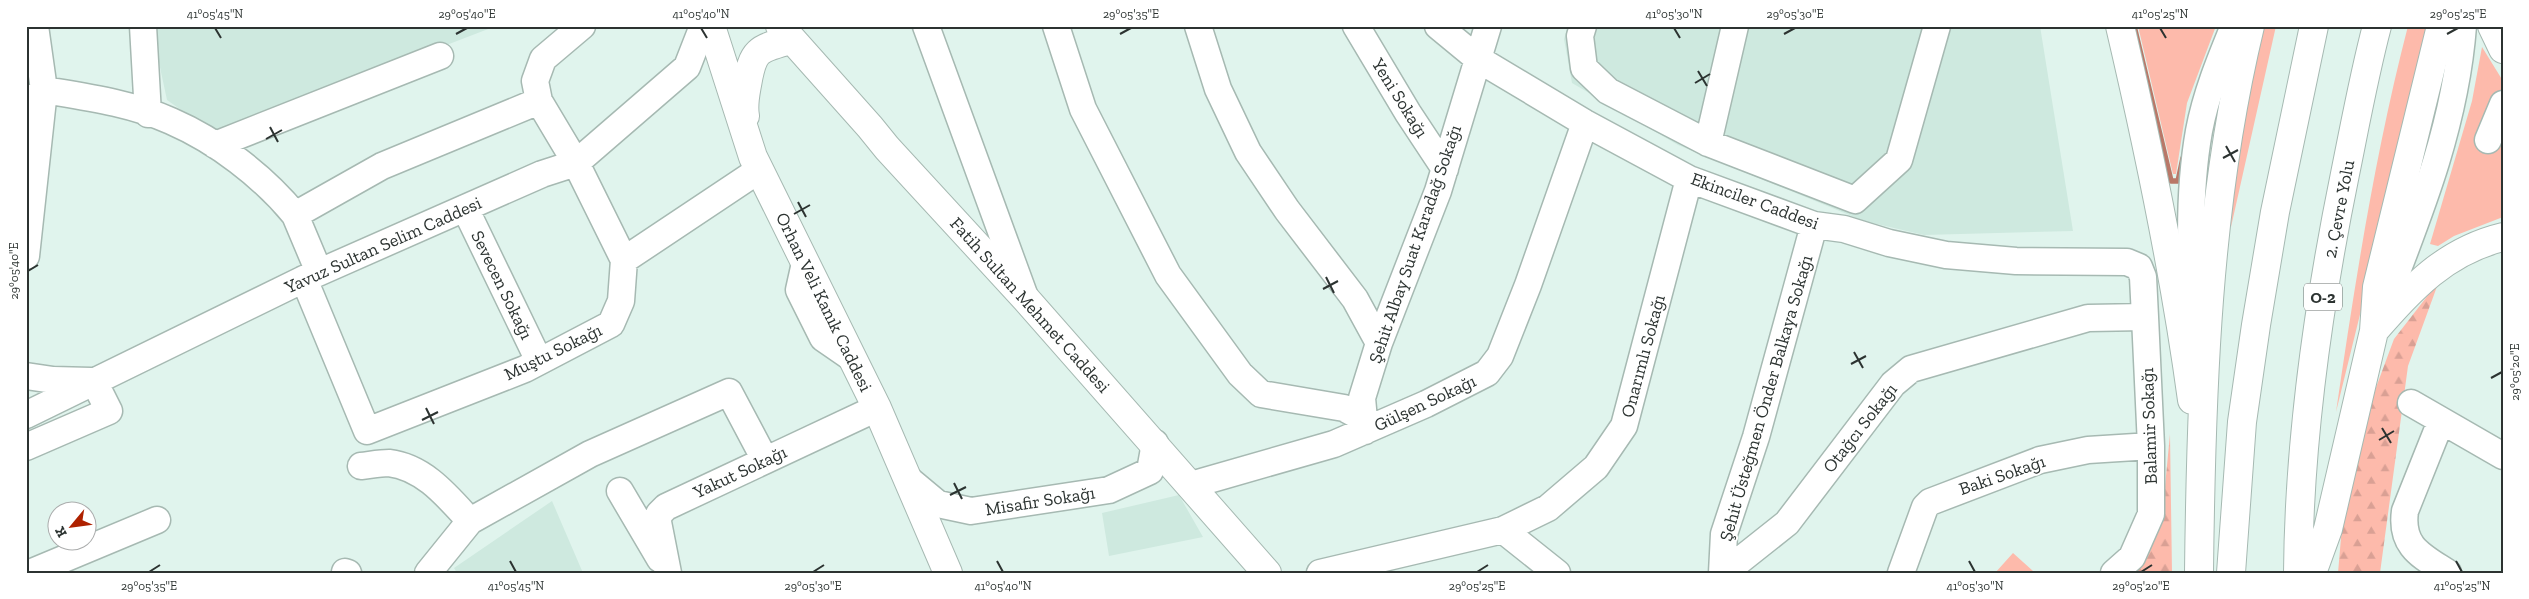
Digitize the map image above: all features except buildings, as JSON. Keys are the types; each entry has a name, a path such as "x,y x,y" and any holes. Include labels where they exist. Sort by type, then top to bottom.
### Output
{"main road":[{"name":"Orhan Veli Kanık Caddesi","path":"711,26 756,164 877,408 948,573"},
{"path":"2120,26 2159,200 2180,310 2201,462"},
{"path":"2199,573 2201,462 2212,273 2237,78 2250,26"},
{"path":"2231,573 2242,422 2256,325 2275,212 2314,26"},
{"name":"2. Çevre Yolu","path":"2298,573 2299,504 2315,348 2332,239 2377,26"},
{"path":"2312,573 2328,529 2374,330 2377,287 2441,26"},
{"path":"2492,26 2503,49"},
{"name":"Fatih Sultan Mehmet Caddesi","path":"786,33 887,148 1155,443 1268,573"},
{"path":"756,164 743,106 752,60 765,47 786,33"},
{"path":"2374,330 2412,288 2439,265 2464,251 2503,238"}],"street":[{"path":"142,26 148,114"},
{"path":"582,26 543,59 535,80 539,101 576,162 624,260 756,164"},
{"path":"703,26 687,67 725,72"},
{"path":"926,26 1025,298"},
{"path":"1056,26 1083,109 1168,275 1240,374 1261,394 1344,408 1357,416 1365,431"},
{"path":"1198,26 1218,89 1248,152 1287,210 1355,299 1380,343"},
{"name":"Yeni Sokağı","path":"1356,26 1408,113 1445,169"},
{"name":"Ekinciler Caddesi","path":"1438,26 1478,59 1585,122 1689,179 1814,225 1844,229 1889,243 1946,255 2016,261 2126,262 2139,267"},
{"name":"Şehit Albay Suat Karadağ Sokağı","path":"1365,431 1362,398 1380,343 1421,238 1445,169 1488,26"},
{"path":"1583,26 1580,36 1584,68 1608,91 1708,144 1855,200"},
{"path":"1708,144 1735,26"},
{"path":"1844,229 1855,200 1899,160 1937,26"},
{"path":"2201,462 2191,264 2193,174 2199,130 2214,74 2234,26"},
{"path":"2374,330 2427,194 2450,117 2461,53 2463,26"},
{"path":"26,256 35,96 33,30"},
{"path":"215,146 440,56"},
{"name":"Yavuz Sultan Selim Caddesi","path":"26,415 312,276 542,174 576,162 687,67"},
{"path":"35,96 112,102 170,120 215,146 276,192 295,215 312,276"},
{"path":"295,215 382,166 539,101"},
{"path":"2488,140 2503,104"},
{"name":"Gülşen Sokağı","path":"1191,485 1334,444 1488,373 1500,356 1528,285 1585,122"},
{"name":"Onarımlı Sokağı","path":"1320,573 1503,530 1548,508 1596,467 1624,426 1689,179"},
{"name":"Sevecen Sokağı","path":"465,208 539,361"},
{"name":"Şehit Üsteğmen Önder Balkaya Sokağı","path":"1723,573 1724,534 1756,437 1814,225"},
{"name":"Muştu Sokağı","path":"312,276 367,431 539,361 611,324 620,301 624,260"},
{"name":"Balamir Sokağı","path":"2114,573 2132,557 2151,514 2151,446 2145,317 2143,276 2139,267"},
{"name":"Otağcı Sokağı","path":"1723,573 1787,523 1892,384 1912,369 2088,318 2145,317"},
{"path":"26,376 53,380 94,381 109,411 26,446"},
{"path":"428,573 470,521 590,454 729,392 765,460"},
{"path":"2410,403 2503,456"},
{"name":"Yakut Sokağı","path":"668,573 659,514 666,507 877,408"},
{"path":"2441,421 2405,511 2404,521 2407,539 2417,553 2448,573"},
{"name":"Misafir Sokağı","path":"908,479 938,504 971,511 1109,490 1150,471 1155,443"},
{"name":"Baki Sokağı","path":"1901,573 1924,507 1930,502 2040,460 2088,450 2151,446"},
{"path":"362,466 388,463 416,471 444,492 470,521"},
{"path":"620,490 668,573"},
{"path":"30,573 157,520"},
{"path":"1503,530 1556,573"}],"shaded area":[{"path":"156,26 496,26 215,134 167,100 155,44"},
{"path":"1568,26 2040,26 2073,231 1924,235 1864,221 1678,145 1572,83 1564,39"},
{"path":"1179,495 1203,537 1109,556 1102,513"},
{"path":"552,501 583,573 457,573 454,568"}],"green space":[{"path":"2138,26 2216,26 2187,103 2176,174 2173,174"},
{"path":"2260,26 2276,26 2231,227 2233,158"},
{"path":"2408,26 2431,26 2336,412 2358,267 2376,170"},
{"path":"2482,47 2503,81 2503,217 2454,236 2438,246 2430,244 2472,101"},
{"path":"2439,281 2408,366 2380,573 2338,573 2342,526 2368,409 2394,339"},
{"path":"2170,434 2172,573 2126,573 2162,518"},
{"path":"2013,553 2033,571 2031,573 1995,573"}],"waterway":[{"path":"2134,26 2171,181 2178,181 2183,158"}]}
